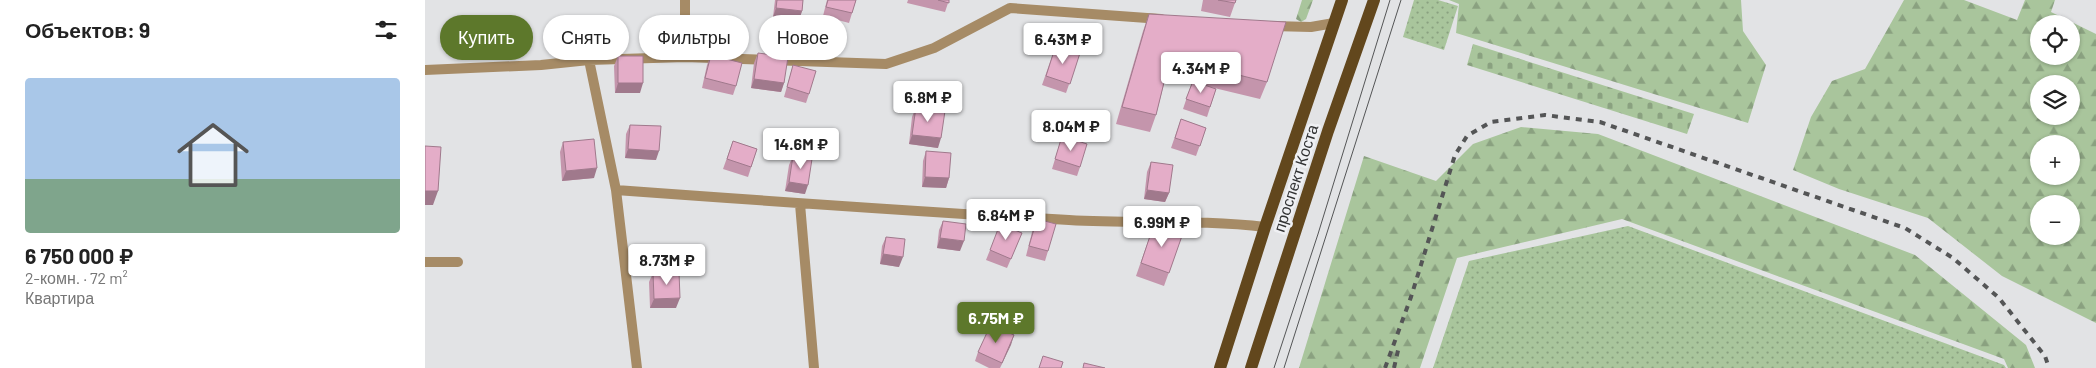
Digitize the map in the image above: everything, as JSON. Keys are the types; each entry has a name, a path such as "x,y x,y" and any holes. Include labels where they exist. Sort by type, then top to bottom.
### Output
{"main road":[{"name":"проспект Коста","path":"1220,368 1265,227 1342,0"},
{"name":"проспект Коста","path":"1251,368 1328,131 1374,0"}],"street":[{"path":"685,0 685,15"},
{"path":"749,59 886,64 934,48 1010,8 1173,20"},
{"path":"1260,26 1311,27 1334,24"},
{"path":"425,70 541,65 589,60 617,190 637,368"},
{"path":"617,190 800,204 1073,221 1229,223 1265,227"},
{"path":"800,204 814,368"},
{"path":"425,262 458,262"}],"green space":[{"path":"1302,0 1313,0 1306,19 1301,22 1296,19"},
{"path":"1414,0 1438,0 1458,6 1444,50 1403,37"},
{"path":"1449,0 1741,0 1743,31 1766,65 1748,123 1456,33 1459,4"},
{"path":"1904,0 1964,0 2017,20 2025,0 2055,0 2051,12 2057,15 2030,15 2030,65 2080,65 2080,26 2096,34 2096,323 2002,276 1928,218 1839,189 1793,170 1811,117 1832,81 1865,69"},
{"path":"1473,44 1694,114 1687,134 1467,65"},
{"path":"1521,127 1598,134 1915,255 2026,345 2035,368 2008,368 2004,359 1622,219 1457,258 1420,368 1299,368 1364,156 1436,181 1473,144"},
{"path":"1628,226 2004,365 2006,368 1433,368 1469,261"}],"building":[{"path":"777,0 803,0 802,11 776,8"},
{"path":"828,0 856,0 852,13 826,7"},
{"path":"938,0 949,0 949,3"},
{"path":"1218,0 1236,0 1235,3"},
{"path":"1149,14 1286,22 1267,82 1170,58 1156,115 1122,107"},
{"path":"1056,45 1080,53 1070,84 1046,76"},
{"path":"758,53 759,60 788,60 784,83 754,79"},
{"path":"629,56 639,56 639,60 643,60 643,83 618,83 618,60 629,60"},
{"path":"710,60 730,60 742,63 736,86 705,78"},
{"path":"793,65 816,71 809,94 787,87"},
{"path":"1193,81 1216,89 1210,107 1186,99"},
{"path":"916,107 945,111 941,138 912,135"},
{"path":"1181,119 1206,128 1200,146 1175,138"},
{"path":"630,125 661,126 659,151 628,149"},
{"path":"1062,136 1087,144 1080,167 1055,159"},
{"path":"594,139 597,168 566,171 563,142"},
{"path":"733,141 757,149 751,167 727,159"},
{"path":"425,146 441,147 438,191 425,191"},
{"path":"926,151 951,153 949,178 925,177"},
{"path":"793,156 812,159 808,185 789,182"},
{"path":"1151,162 1173,165 1169,193 1147,190"},
{"path":"1037,219 1056,224 1048,251 1029,246"},
{"path":"943,221 966,224 964,241 940,238"},
{"path":"1000,224 1022,233 1011,259 990,250"},
{"path":"1154,224 1183,233 1169,273 1141,263"},
{"path":"886,237 905,239 903,257 883,254"},
{"path":"679,272 680,298 654,299 653,273"},
{"path":"991,324 1014,335 1002,363 978,352"},
{"path":"1043,356 1063,362 1061,368 1039,368"},
{"path":"1084,363 1105,368 1083,368"}],"tram line":[{"path":"1274,368 1318,234 1390,0"},
{"path":"1284,368 1401,0"}],"railway":[{"path":"1385,368 1411,297 1455,155 1467,136 1491,122 1545,115 1600,122 1905,228 1953,258 1999,298 2045,356 2049,368"},
{"path":"1394,368 1399,346"}]}
